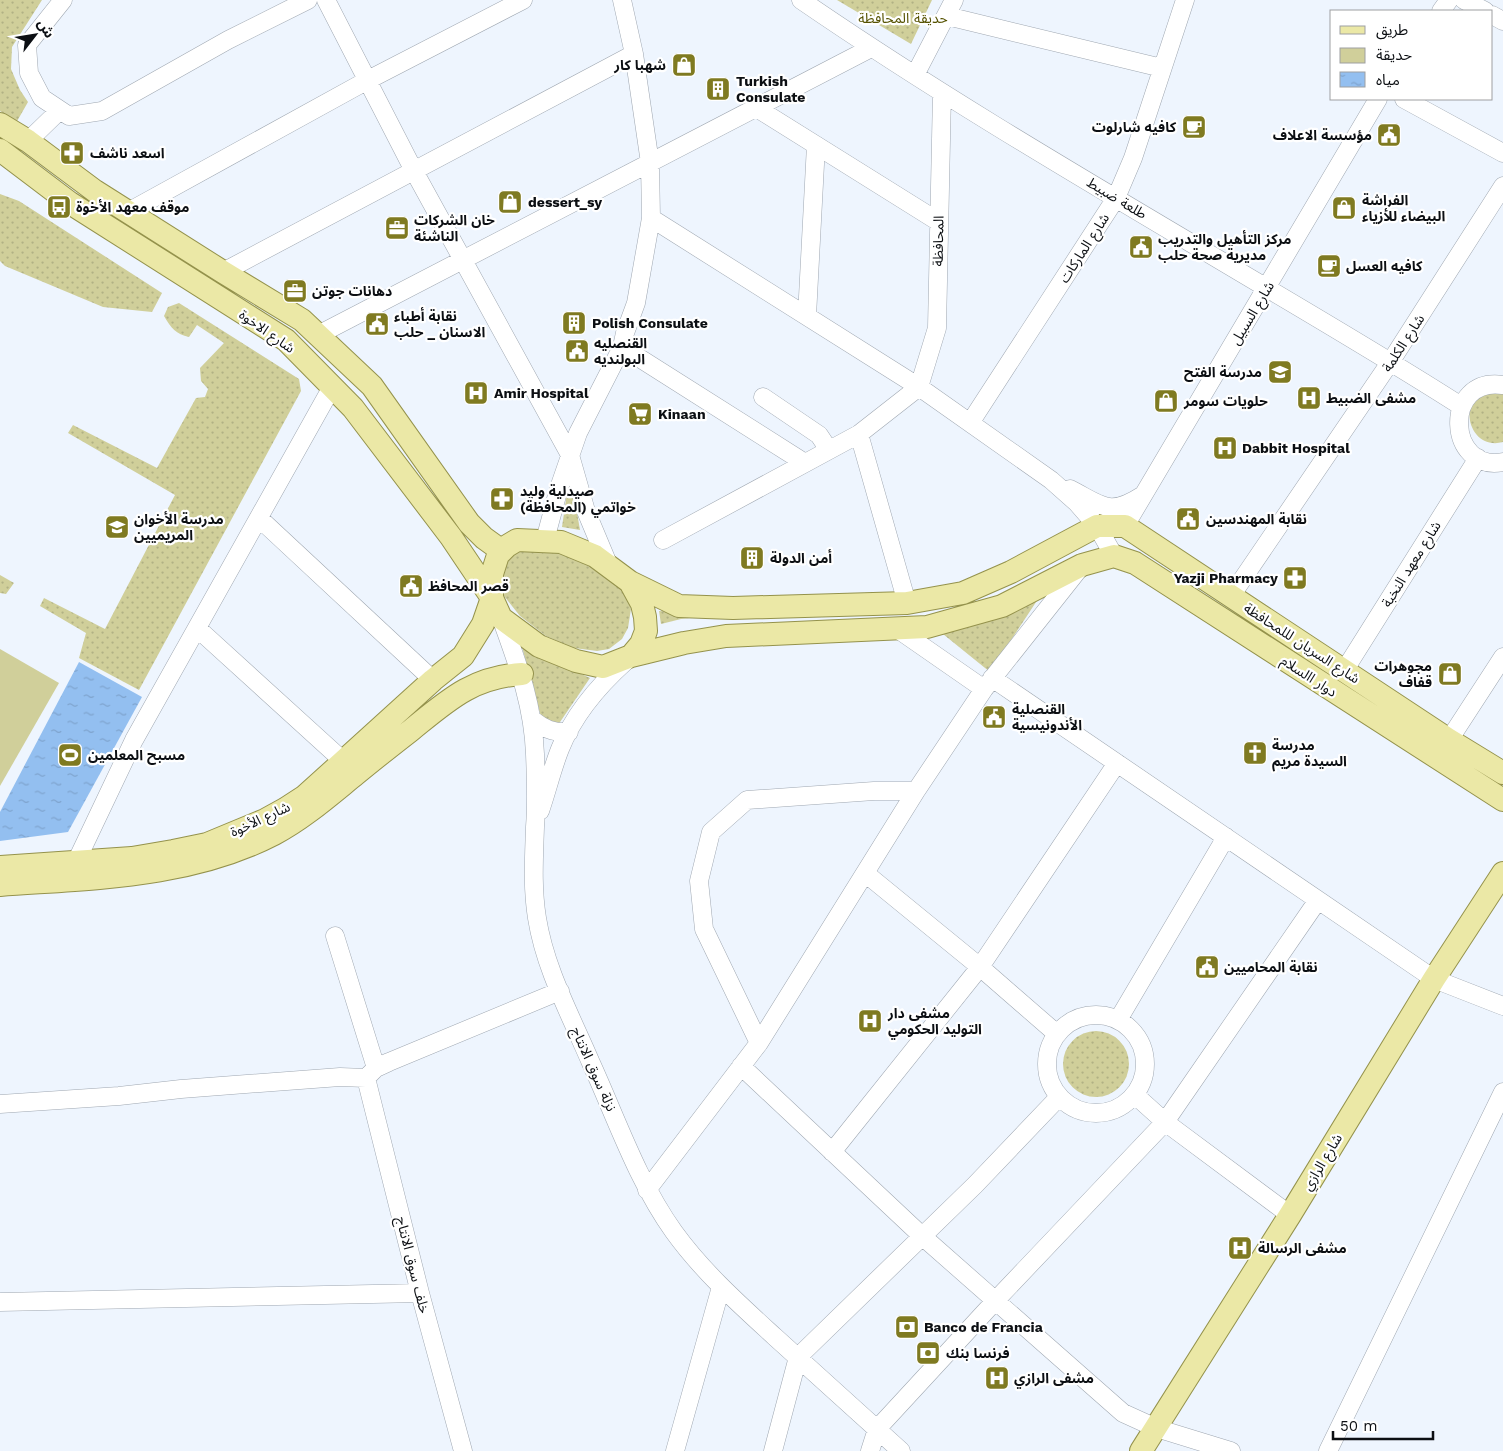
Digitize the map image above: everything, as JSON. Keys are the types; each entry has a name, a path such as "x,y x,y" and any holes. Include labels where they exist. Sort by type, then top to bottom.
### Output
{"main road":[{"path":"0,124 28,141 95,191 302,320 372,386 469,523 484,538 502,551"},
{"name":"شارع الاخوة","path":"0,150 70,203 286,340 353,408 451,538 496,608"},
{"path":"1114,556 1082,565 1002,606 928,628 726,636 684,643 632,656 603,667 576,661 539,646 496,608 492,574 498,555 517,540 545,540 561,542 595,556 630,582 679,606 734,608 907,603 963,593 1011,572 1097,526 1125,526"},
{"name":"شارع السريان لللمحافظة","path":"1125,526 1448,740 1503,773"},
{"name":"دوار االسلام","path":"1114,556 1135,563 1503,800"},
{"path":"630,582 642,604 646,617 646,631 641,644 632,656"},
{"name":"شارع الأخوة","path":"350,767 433,680 462,656 482,624 496,608"},
{"name":"شارع الأخوة","path":"0,885 206,844 265,820 286,809 453,696 480,682 501,675 522,674"},
{"name":"شارع الأخوة","path":"0,867 74,871"},
{"name":"شارع الرازي","path":"1141,1451 1290,1215 1434,979 1503,873"}],"street":[{"path":"63,0 27,45 29,73 37,90 42,98 69,116 102,111 228,40 308,0"},
{"path":"326,0 414,171 570,455 586,511 609,566"},
{"path":"128,212 368,80 523,0"},
{"path":"545,540 559,488 582,424 622,347 636,303 651,218 650,163 634,54 622,0"},
{"name":"طلعة ضبيط","path":"801,0 871,48 942,93 1391,361 1461,406"},
{"path":"915,76 954,0"},
{"name":"شارع الماركات","path":"970,423 1116,198 1133,158 1185,0"},
{"path":"1464,0 1483,10"},
{"path":"946,16 1162,68"},
{"path":"318,335 871,48"},
{"path":"223,272 634,54"},
{"name":"المحافظة","path":"919,386 937,328 942,93"},
{"name":"شارع السبيل","path":"1125,526 1377,100"},
{"path":"1406,100 1503,153"},
{"path":"755,107 939,222"},
{"path":"28,141 60,110"},
{"path":"807,316 816,146"},
{"name":"شارع الكلمة","path":"1231,596 1391,361 1503,186"},
{"path":"651,218 919,386 1051,480 1077,503 1097,526 1114,556"},
{"path":"622,347 805,463"},
{"path":"1503,385 1486,386 1475,391 1461,406 1458,420 1458,431 1462,442 1469,451 1478,458 1488,462 1503,462"},
{"path":"663,540 859,434 919,386"},
{"path":"74,871 134,740 332,387"},
{"path":"763,397 819,435 829,450"},
{"path":"859,434 907,603"},
{"name":"شارع معهد النخبة","path":"1344,670 1478,458"},
{"path":"1051,480 1106,507 1117,508 1144,495"},
{"path":"259,518 433,680"},
{"path":"647,1190 759,1043 916,790 988,683 1082,565"},
{"path":"496,608 522,674 532,719 535,752 536,826"},
{"path":"197,628 350,767"},
{"path":"899,630 1117,763 1434,979 1503,1006"},
{"path":"536,826 560,749 568,732 590,697 605,680 632,656"},
{"path":"1448,740 1503,657"},
{"path":"532,719 552,731 568,732"},
{"path":"832,1152 980,967 1117,763"},
{"path":"759,1043 704,929 699,881 711,832 747,800 916,790"},
{"name":"نزلة سوق الانتاج","path":"536,826 532,866 535,907 543,947 560,992 647,1190 688,1251 721,1288 901,1451"},
{"path":"1118,1020 1226,837"},
{"path":"866,873 980,967 1057,1034"},
{"path":"870,1451 877,1429 1165,1122 1318,900"},
{"name":"خلف سوق الانتاج","path":"335,936 371,1073 420,1293 463,1451"},
{"path":"0,1104 119,1096 371,1073 560,992"},
{"path":"1087,1015 1105,1016 1118,1020 1134,1033 1143,1048 1145,1064 1143,1080 1135,1095 1120,1107 1105,1113 1088,1113 1072,1108 1059,1097 1050,1082 1047,1068 1048,1050 1057,1034 1070,1022 1087,1015"},
{"path":"741,1066 922,1236 1123,1414 1156,1428 1231,1451"},
{"path":"1328,1451 1503,1092"},
{"path":"1135,1095 1165,1122 1290,1215"},
{"path":"773,1451 798,1358 975,1185 1059,1097"},
{"path":"675,1451 721,1288"},
{"path":"0,1302 420,1293"}],"green space":[{"path":"0,0 42,0 12,47 11,69 20,90 28,102 16,123 0,111"},
{"name":"حديقة المحافظة","path":"837,0 932,0 911,44"},
{"path":"0,194 19,201 162,293 152,312 103,307 5,266 0,261"},
{"path":"179,303 299,379 301,391 139,690 79,658 86,633 40,606 44,598 105,629 175,495 68,433 73,425 157,468 196,398 205,397 208,389 201,381 200,368 224,343 197,325 189,337 174,330 164,316 168,307"},
{"path":"1503,392 1503,442 1492,443 1483,440 1476,433 1471,425 1469,416 1475,399 1487,393"},
{"path":"570,472 580,530 562,527"},
{"path":"552,549 607,573 625,594 631,609 628,628 622,639 609,649 597,651 574,648 546,636 520,616 504,596 500,582 511,550"},
{"path":"0,575 14,583 6,594 0,593"},
{"path":"1042,593 990,672 938,630"},
{"path":"659,611 724,614 681,619 661,624"},
{"path":"522,647 590,678 558,725 541,717"},
{"path":"0,649 59,683 0,786"},
{"path":"1090,1031 1102,1031 1114,1036 1124,1046 1129,1058 1127,1077 1114,1092 1102,1097 1090,1097 1078,1092 1068,1082 1063,1070 1063,1058 1068,1046 1078,1036"}],"water":[{"name":"مسبح المعلمين","path":"79,662 142,697 68,832 0,841 0,812"}],"place":[{"name":"شهبا كار","path":"684,65"},
{"name":"Turkish Consulate","path":"718,89"},
{"name":"كافيه شارلوت","path":"1194,127"},
{"name":"مؤسسة الاعلاف","path":"1389,135"},
{"name":"اسعد ناشف","path":"72,153"},
{"name":"dessert_sy","path":"510,202"},
{"name":"موقف معهد الأخوة","path":"59,207"},
{"name":"الفراشة البيضاء للأزياء","path":"1344,208"},
{"name":"خان الشركات الناشئة","path":"397,228"},
{"name":"مركز التأهيل والتدريب مديرية صحة حلب","path":"1141,247"},
{"name":"كافيه العسل","path":"1329,266"},
{"name":"دهانات جوتن","path":"295,291"},
{"name":"Polish Consulate","path":"574,323"},
{"name":"نقابة أطباء الاسنان _ حلب","path":"377,324"},
{"name":"القنصليه البولنديه","path":"577,351"},
{"name":"مدرسة الفتح","path":"1280,372"},
{"name":"Amir Hospital","path":"476,393"},
{"name":"مشفى الضبيط","path":"1309,398"},
{"name":"حلويات سومر","path":"1166,401"},
{"name":"Kinaan","path":"640,414"},
{"name":"Dabbit Hospital","path":"1225,448"},
{"name":"صيدلية وليد خواتمي (المحافظة)","path":"502,499"},
{"name":"نقابة المهندسين","path":"1188,519"},
{"name":"مدرسة الأخوان المريميين","path":"117,527"},
{"name":"أمن الدولة","path":"752,558"},
{"name":"Yazji Pharmacy","path":"1295,578"},
{"name":"قصر المحافظ","path":"411,586"},
{"name":"مجوهرات قفاف","path":"1450,674"},
{"name":"القنصلية الأندونيسية","path":"994,717"},
{"name":"مدرسة السيدة مريم","path":"1255,753"},
{"name":"مسبح المعلمين","path":"70,755"},
{"name":"نقابة المحاميين","path":"1207,967"},
{"name":"مشفى دار التوليد الحكومي","path":"870,1021"},
{"name":"مشفى الرسالة","path":"1240,1248"},
{"name":"Banco de Francia","path":"907,1327"},
{"name":"فرنسا بنك","path":"928,1353"},
{"name":"مشفى الرازي","path":"997,1378"}]}
